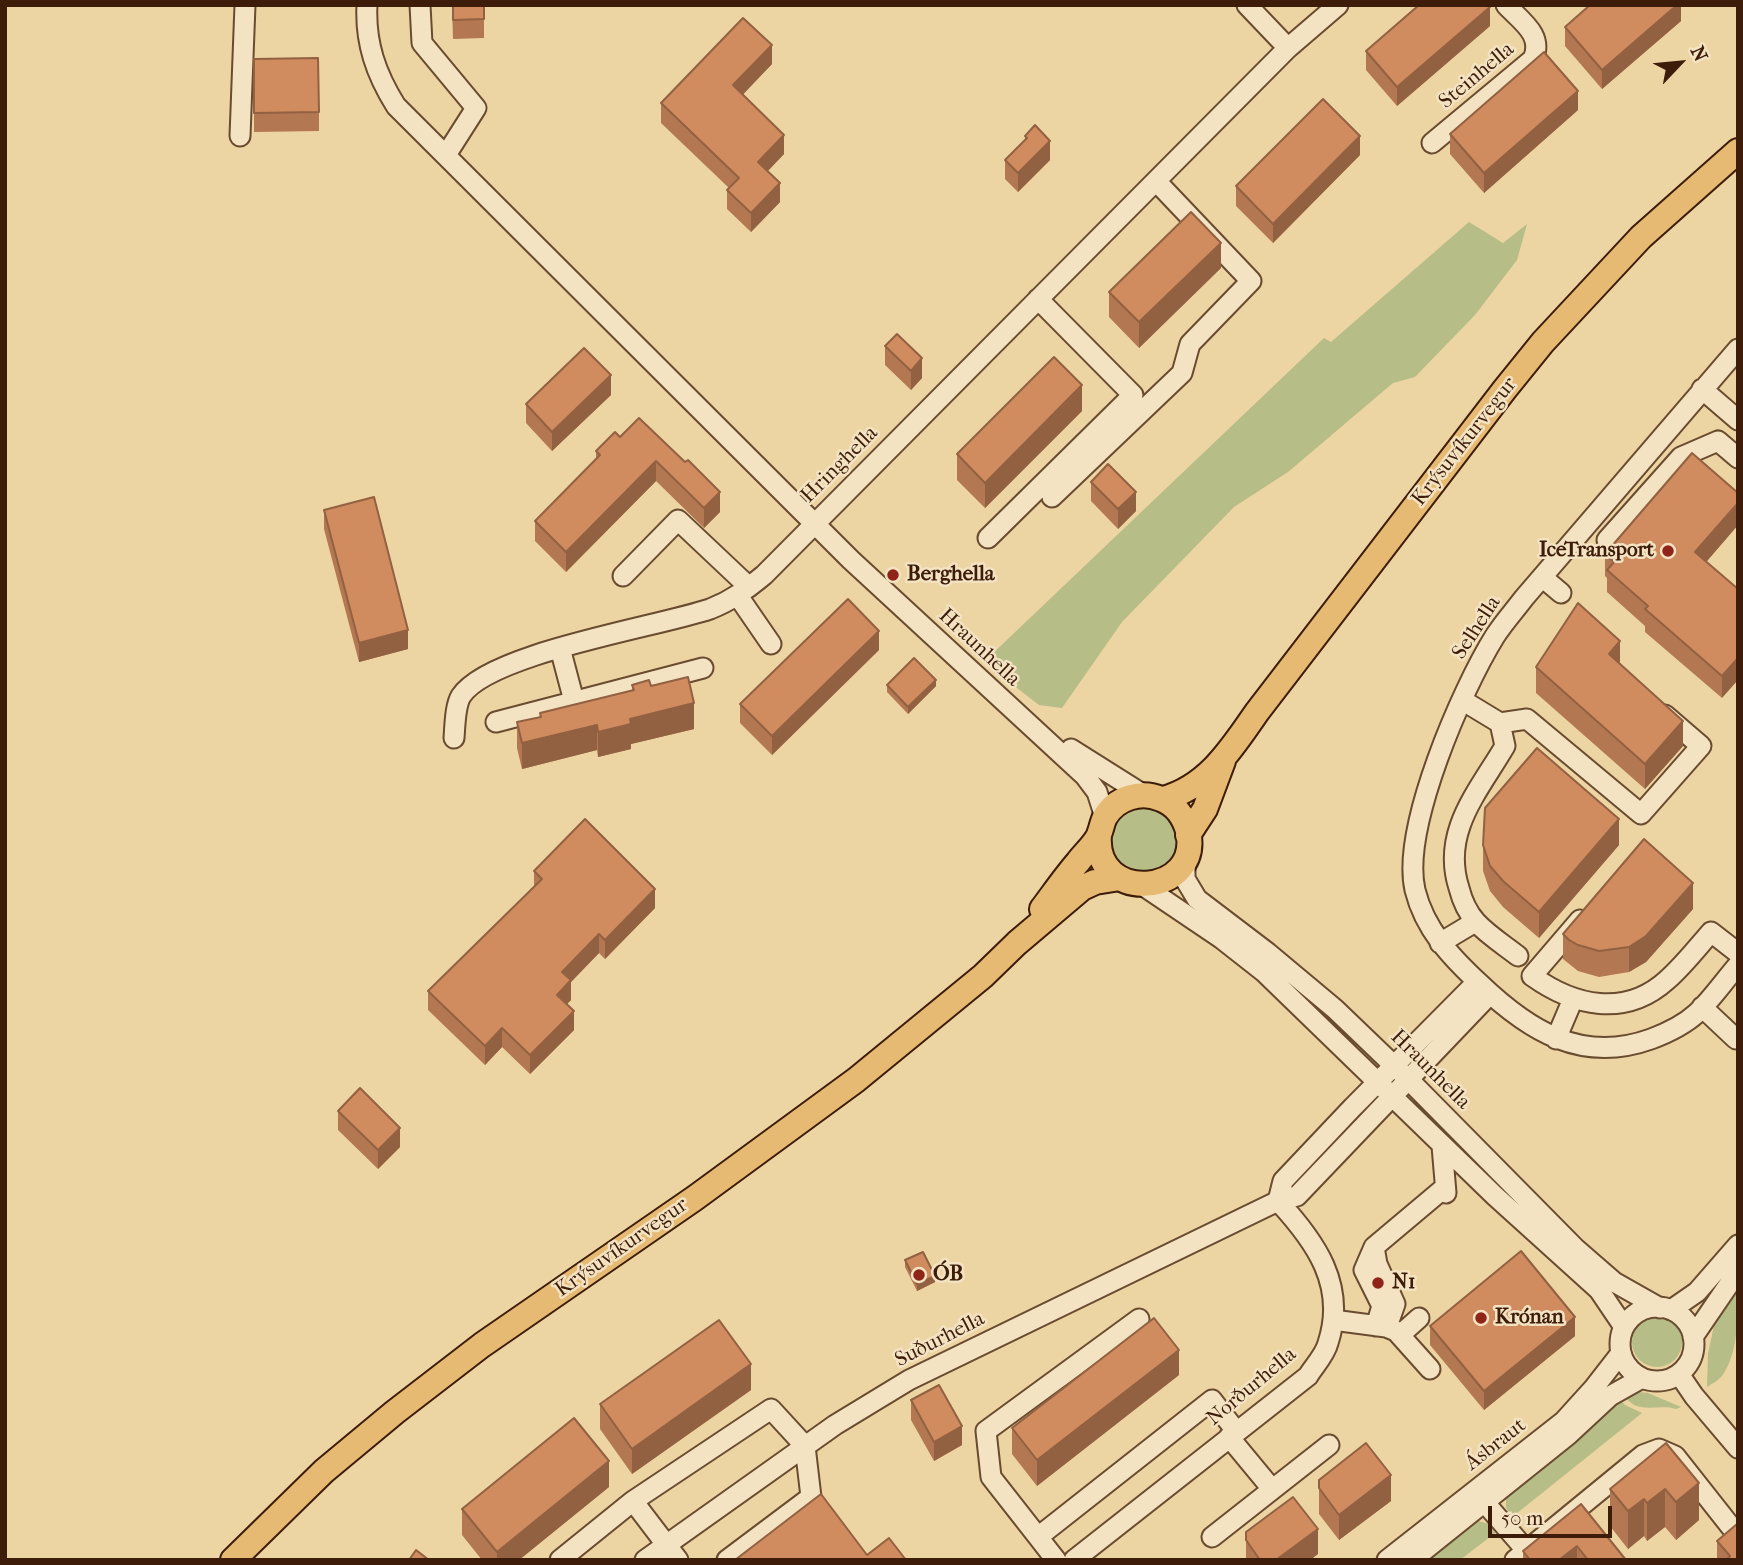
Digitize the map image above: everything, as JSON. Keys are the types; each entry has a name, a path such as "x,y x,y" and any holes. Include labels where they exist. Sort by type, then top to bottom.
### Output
{"main road":[{"name":"Krýsuvíkurvegur","path":"1187,846 1224,760 1265,701 1505,389 1543,342 1641,237 1738,150"},
{"name":"Krýsuvíkurvegur","path":"1153,797 1190,788 1224,760"},
{"path":"1153,797 1180,814 1187,846 1176,871 1168,878 1157,883 1130,881 1103,859 1102,826 1121,801 1153,797"},
{"name":"Krýsuvíkurvegur","path":"1017,943 1102,826"},
{"name":"Krýsuvíkurvegur","path":"233,1560 324,1471 395,1412 482,1345 695,1198 856,1080 982,976 1082,888 1104,879 1130,881"}],"street":[{"path":"240,136 245,5"},
{"name":"Hringhella","path":"367,5 366,22 371,53 383,84 396,106 814,524 1288,48"},
{"path":"420,5 422,43 476,108 446,155"},
{"path":"1247,5 1288,48 1338,5"},
{"name":"Steinhella","path":"1432,144 1533,59 1537,49 1535,36 1506,5"},
{"path":"1052,497 1182,373 1190,344 1251,281 1156,181"},
{"path":"988,538 1133,395 1038,299"},
{"name":"Selhella","path":"1738,349 1497,633 1462,700 1424,804 1413,855 1415,888 1426,920 1440,943 1484,988 1534,1027 1556,1039 1594,1049 1638,1044 1674,1029 1702,1007 1738,965"},
{"path":"1702,389 1738,420"},
{"path":"1660,439 1681,457"},
{"path":"1607,540 1681,457 1718,441 1738,458"},
{"path":"623,576 678,520 744,592 771,644"},
{"path":"454,738 460,698 477,679 560,648 711,608 744,592 814,524"},
{"name":"Hraunhella","path":"814,524 865,585 1023,718 1092,784 1102,826"},
{"path":"1542,577 1561,593"},
{"path":"560,648 575,701"},
{"path":"496,722 704,668"},
{"path":"1462,700 1500,723 1527,719 1641,814 1701,746 1653,704"},
{"name":"Hraunhella","path":"1023,718 1153,797"},
{"path":"1500,723 1505,746 1461,821 1454,846 1454,872 1475,922 1518,956"},
{"name":"Hraunhella","path":"1187,846 1185,879 1198,899 1335,1009 1576,1249 1614,1282 1666,1309"},
{"path":"1130,881 1222,939 1264,972 1442,1146 1599,1290 1624,1327"},
{"path":"1595,902 1532,975 1553,990 1573,999 1587,1003 1616,1003 1644,996 1668,980 1711,932 1738,953"},
{"path":"1440,943 1475,922"},
{"path":"1278,1201 1283,1181 1377,1083 1484,988"},
{"path":"1392,1098 1484,988"},
{"path":"1556,1039 1573,999"},
{"path":"1702,1007 1736,1039 1738,1037"},
{"name":"Suðurhella","path":"645,1560 672,1552 805,1446 909,1380 1278,1201 1297,1196 1392,1098"},
{"path":"1430,1369 1387,1329 1382,1306 1364,1270 1374,1247 1445,1191 1442,1146"},
{"name":"Norðurhella","path":"1074,1560 1308,1376 1328,1346 1333,1320 1333,1293 1323,1259 1302,1227 1278,1201"},
{"path":"1666,1309 1686,1321 1693,1337 1692,1358 1679,1374 1667,1380 1642,1378 1629,1368 1621,1353 1621,1336 1629,1320 1643,1310 1666,1309 1697,1292 1738,1245"},
{"path":"1693,1337 1738,1271"},
{"path":"1333,1320 1387,1329 1419,1318"},
{"path":"1056,1560 991,1477 986,1431 1139,1319"},
{"name":"Ásbraut","path":"1387,1560 1564,1421 1594,1389 1621,1353"},
{"path":"1679,1374 1738,1448"},
{"name":"Ásbraut","path":"1412,1560 1568,1435 1610,1396 1642,1378"},
{"path":"1038,1537 1212,1400 1272,1489"},
{"path":"560,1560 633,1501 771,1409 805,1446 811,1497 727,1560"},
{"path":"1212,1537 1329,1445"},
{"path":"1485,1503 1521,1555 1643,1455 1658,1449 1675,1456 1735,1532"},
{"path":"633,1501 672,1552"}],"green space":[{"path":"1469,222 1503,243 1527,224 1517,260 1475,315 1415,377 1393,383 1288,472 1234,507 1122,622 1062,708 1039,705 999,674 990,656 1324,338 1331,342"},
{"path":"1144,807 1157,809 1172,822 1177,840 1175,853 1162,868 1144,873 1131,871 1116,858 1111,840 1113,827 1126,812"},
{"path":"1738,1276 1737,1326 1733,1352 1722,1375 1707,1387 1708,1354 1717,1311"},
{"path":"1657,1317 1675,1324 1682,1342 1675,1360 1657,1367 1639,1360 1632,1342 1639,1324"},
{"path":"1639,1392 1681,1407 1641,1407 1624,1395"},
{"path":"1618,1397 1625,1405 1642,1413 1511,1518 1506,1507 1506,1495"},
{"path":"1478,1521 1496,1526 1499,1530 1460,1560 1424,1560 1471,1523"}],"building":[{"path":"453,5 484,5 484,19 453,20"},
{"path":"1419,5 1490,7 1397,87 1366,51"},
{"path":"1590,5 1677,5 1602,70 1565,27"},
{"path":"743,18 772,45 733,85 784,135 758,162 780,183 751,213 727,190 739,178 661,103"},
{"path":"1544,52 1578,91 1484,173 1450,134"},
{"path":"318,58 319,112 254,113 254,59"},
{"path":"1323,99 1360,136 1273,224 1236,186"},
{"path":"1035,125 1050,141 1018,173 1005,160 1027,138 1025,136"},
{"path":"1191,212 1221,243 1139,322 1109,292"},
{"path":"897,334 922,358 911,371 885,346"},
{"path":"584,348 611,375 552,432 526,404"},
{"path":"1054,357 1082,385 985,483 957,454"},
{"path":"639,418 720,492 704,508 656,461 566,552 535,521 600,455 596,451 615,432 620,437"},
{"path":"1692,453 1738,493 1738,503 1695,552 1738,589 1738,658 1722,676 1645,609 1648,606 1607,570 1614,562 1605,554"},
{"path":"1108,464 1136,492 1118,509 1091,482"},
{"path":"374,497 408,630 359,643 324,510"},
{"path":"848,599 879,631 772,736 740,704"},
{"path":"1578,603 1620,641 1609,654 1683,721 1645,764 1536,667"},
{"path":"914,658 936,680 908,707 887,685"},
{"path":"688,677 694,703 630,719 631,724 598,732 597,725 522,743 517,722 541,717 540,713 634,690 632,685 649,680 651,686"},
{"path":"1537,748 1619,819 1539,912 1490,866 1483,845 1485,808"},
{"path":"585,819 655,889 605,940 599,934 562,972 571,980 557,995 574,1011 530,1055 502,1028 485,1046 428,991 542,879 534,871"},
{"path":"1644,839 1693,883 1646,936 1629,947 1599,951 1569,940 1563,934"},
{"path":"360,1088 400,1128 378,1150 338,1111"},
{"path":"1521,1251 1575,1317 1484,1391 1430,1326"},
{"path":"923,1252 935,1276 917,1284 905,1260"},
{"path":"1154,1318 1179,1350 1037,1460 1012,1428"},
{"path":"719,1320 751,1364 632,1449 600,1404"},
{"path":"939,1385 962,1426 934,1442 911,1400"},
{"path":"574,1418 609,1461 497,1552 462,1509"},
{"path":"1366,1443 1391,1475 1339,1515 1319,1488 1319,1480"},
{"path":"1666,1443 1699,1483 1676,1502 1665,1489 1647,1503 1644,1499 1628,1511 1610,1489"},
{"path":"821,1494 867,1555 889,1538 906,1560 735,1560"},
{"path":"1293,1497 1318,1529 1276,1560 1260,1560 1246,1540 1246,1532"},
{"path":"1581,1504 1626,1560 1588,1560 1577,1546 1559,1560 1530,1560 1523,1551"},
{"path":"1737,1524 1738,1560 1726,1560 1730,1556 1717,1541"},
{"path":"416,1550 429,1560 409,1560"}],"place":[{"name":"IceTransport","path":"1668,551"},
{"name":"Berghella","path":"893,575"},
{"name":"ÓB","path":"919,1275"},
{"name":"N1","path":"1378,1283"},
{"name":"Krónan","path":"1481,1318"}]}
